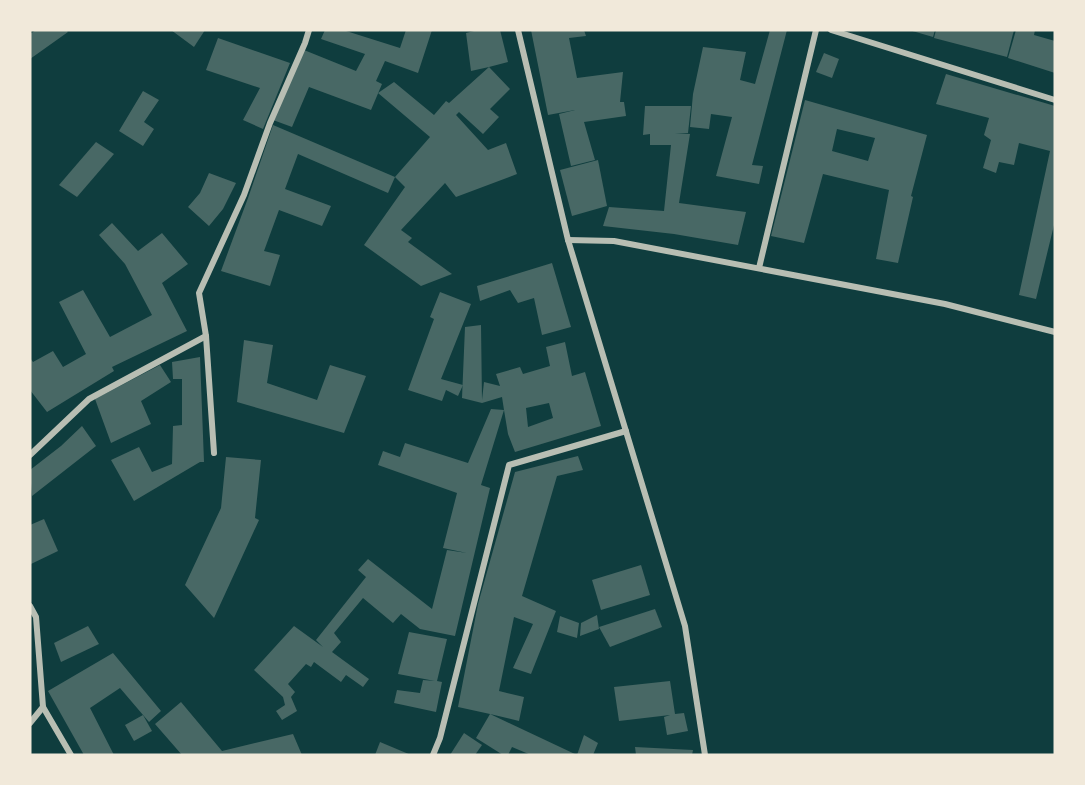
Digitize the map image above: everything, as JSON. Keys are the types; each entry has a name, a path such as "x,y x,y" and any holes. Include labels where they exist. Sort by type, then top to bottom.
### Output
{"street":[{"path":"214,453 206,336 199,293 244,195 270,123 309,30"},
{"path":"518,30 568,240 685,626 705,755"},
{"path":"759,268 816,30"},
{"path":"831,30 1055,100"},
{"path":"568,240 614,241 759,268 945,304 1055,332"},
{"path":"30,455 89,399 206,336"},
{"path":"433,755 440,738 509,465 626,431"},
{"path":"30,606 36,617 43,707 71,755"},
{"path":"30,723 43,707"}],"building":[{"path":"36,30 66,30 68,32 30,59 30,34"},
{"path":"171,30 205,30 194,47"},
{"path":"325,30 343,30 400,48 406,30 432,30 418,73 385,61 376,81 382,84 371,110 309,87 292,127 273,120 304,50 356,71 365,54 321,39"},
{"path":"478,30 500,30 508,62 471,71 466,33"},
{"path":"531,30 584,30 586,36 569,38 577,78 623,72 620,102 624,102 626,116 584,122 595,160 571,166 559,114 575,110 548,115"},
{"path":"770,30 787,30 752,165 763,166 759,184 716,176 732,117 711,114 709,129 690,127 693,94 703,47 746,52 740,80 755,84"},
{"path":"909,30 935,30 933,37"},
{"path":"936,30 1014,30 1007,57 934,38"},
{"path":"1016,30 1035,30 1034,35 1055,41 1055,73 1008,58"},
{"path":"218,38 290,63 263,129 243,120 260,88 206,70"},
{"path":"824,53 839,59 832,78 816,72"},
{"path":"489,67 510,89 490,109 499,117 483,134 459,112 456,115 488,150 506,143 517,174 456,197 445,183 401,230 412,238 408,242 452,274 421,286 364,245 405,187 395,177 430,137 378,93 394,82 434,115 446,101 449,103"},
{"path":"946,74 1055,106 1055,221 1036,299 1019,295 1050,151 1019,143 1014,165 999,162 996,173 983,168 991,140 984,135 989,118 936,104"},
{"path":"143,91 159,100 144,122 154,129 143,146 119,131"},
{"path":"805,100 927,135 911,196 913,197 898,263 876,259 889,190 823,174 804,243 771,236","holes":["837,129 875,138 868,161 832,151"]},
{"path":"645,106 691,106 688,133 675,133 690,134 679,203 746,212 738,245 674,234 603,226 609,207 664,211 671,145 650,145 650,134 643,135"},
{"path":"273,125 395,177 388,193 298,154 285,189 331,206 322,226 279,210 264,251 280,255 270,286 221,271"},
{"path":"96,142 114,154 77,197 59,185"},
{"path":"598,160 607,206 572,216 560,170"},
{"path":"209,173 236,183 223,209 209,226 188,207 200,193"},
{"path":"112,223 138,251 162,233 188,264 162,283 187,331 112,367 114,371 47,412 30,390 30,358 33,362 53,351 63,367 86,354 59,302 83,290 110,337 152,315 125,264 99,235"},
{"path":"552,263 571,327 542,335 534,298 518,303 510,290 480,301 477,286"},
{"path":"440,292 471,304 441,379 463,385 458,396 446,390 442,401 408,390 434,319 430,317"},
{"path":"481,325 482,400 484,382 500,386 496,374 520,367 523,374 550,366 546,347 565,342 572,376 585,372 601,426 515,452 508,434 502,397 482,403 462,398 465,327","holes":["549,403 553,418 528,427 526,408"]},
{"path":"244,340 273,345 267,383 317,400 330,365 366,376 344,433 237,402"},
{"path":"200,357 204,462 200,462 134,501 111,460 139,447 152,472 172,464 173,426 182,425 182,379 173,379 172,362"},
{"path":"160,365 171,382 141,401 151,424 111,443 95,399"},
{"path":"491,409 504,410 481,485 490,488 455,636 420,629 401,614 393,623 363,598 334,633 341,642 332,652 369,679 363,687 346,675 341,682 314,662 311,667 306,664 288,684 295,692 291,697 297,711 282,720 276,711 285,705 283,697 254,670 294,626 323,647 316,640 366,577 358,570 368,559 432,609 447,550 467,553 443,548 457,493 378,465 383,451 400,457 405,443 468,463"},
{"path":"82,426 96,446 32,496 30,470"},
{"path":"578,456 583,470 557,476 522,596 556,611 531,674 513,668 533,624 514,617 499,691 524,697 519,721 458,707 478,604 515,472"},
{"path":"226,457 261,460 255,518 259,520 214,618 185,585 221,508"},
{"path":"44,519 58,551 31,564 30,525"},
{"path":"641,565 650,595 601,610 592,580"},
{"path":"655,609 662,627 610,647 599,627"},
{"path":"597,615 599,629 580,636 581,623"},
{"path":"560,616 579,623 577,638 557,632"},
{"path":"88,626 99,644 61,662 54,643"},
{"path":"409,632 447,639 437,681 442,682 436,712 394,703 397,690 420,693 423,680 435,681 398,674"},
{"path":"113,653 161,711 149,722 120,688 90,708 114,755 84,755 48,691"},
{"path":"670,681 675,714 684,713 688,731 667,735 664,717 670,715 619,721 614,687"},
{"path":"181,702 222,751 293,734 302,755 182,755 155,724"},
{"path":"490,714 577,755 531,755 512,747 508,755 503,755 476,738"},
{"path":"143,715 152,731 134,741 125,725"},
{"path":"464,733 482,745 475,755 450,755"},
{"path":"584,735 598,743 593,755 577,755"},
{"path":"380,742 411,755 375,755"},
{"path":"635,747 693,750 692,755 636,755"}]}
